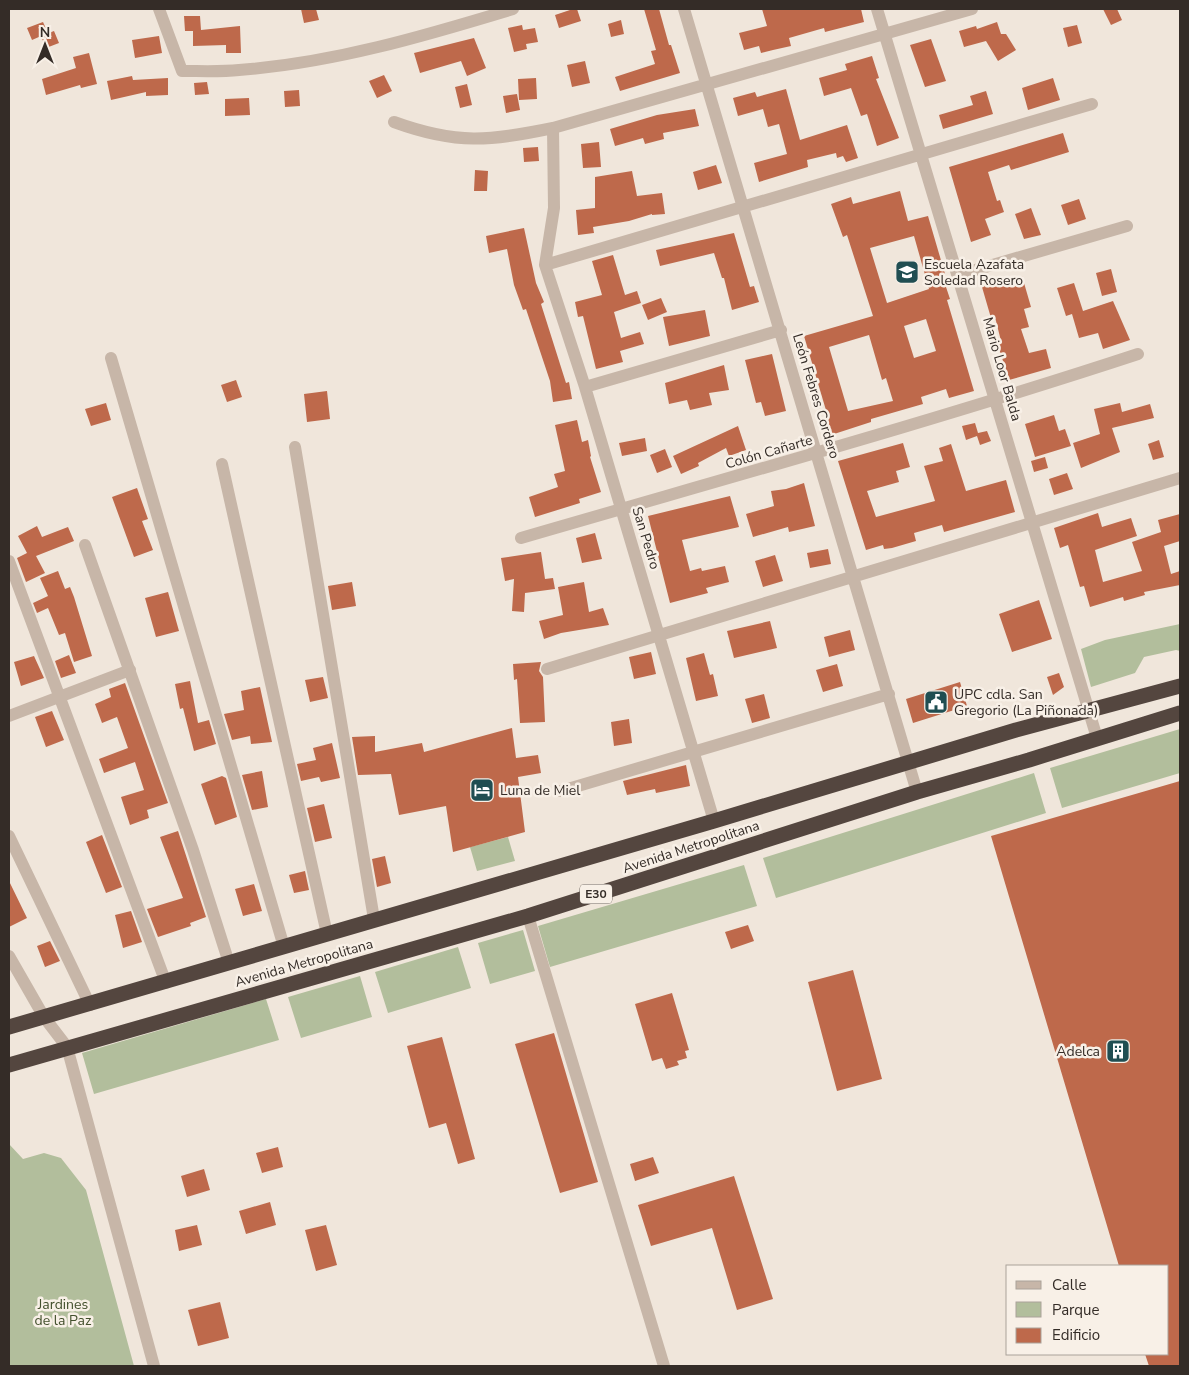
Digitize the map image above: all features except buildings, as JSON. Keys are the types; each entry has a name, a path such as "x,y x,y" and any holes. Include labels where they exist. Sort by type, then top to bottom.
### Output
{"highway":[{"path":"9,1027 166,983 374,919 714,821 1016,730 1089,712 1180,686"},
{"name":"Avenida Metropolitana","path":"9,1065 528,916 917,792 1180,713"}],"street":[{"path":"159,9 182,71 238,71 295,64 376,48 513,9"},
{"name":"León Febres Cordero","path":"684,9 818,454 917,792"},
{"name":"Mario Loor Balda","path":"877,9 1097,738"},
{"path":"394,122 415,130 461,140 501,139 553,128 972,9"},
{"path":"553,128 554,208 545,265 1092,104"},
{"path":"958,275 1127,226"},
{"name":"San Pedro","path":"545,265 585,387 714,821"},
{"path":"585,387 781,330"},
{"name":"Colón Cañarte","path":"521,538 818,454 995,401 1138,354"},
{"path":"111,358 284,947"},
{"path":"296,447 374,919"},
{"path":"222,464 327,934"},
{"path":"547,669 1180,478"},
{"path":"85,545 130,670 229,963"},
{"path":"9,561 166,983"},
{"path":"9,716 130,670"},
{"path":"561,791 889,694"},
{"path":"9,836 90,1004"},
{"path":"528,916 664,1366"},
{"path":"9,956 44,1018 67,1047 154,1366"}],"green space":[{"path":"1180,624 1180,651 1176,650 1144,657 1135,673 1091,687 1081,649 1105,640"},
{"path":"1180,729 1180,773 1062,808 1050,768"},
{"path":"1034,773 1046,813 776,898 763,858"},
{"path":"508,837 515,861 477,871 470,847"},
{"path":"744,865 757,906 550,967 538,926"},
{"path":"523,930 535,971 490,984 478,943"},
{"path":"458,947 471,988 388,1013 375,972"},
{"path":"360,976 372,1017 301,1038 288,997"},
{"path":"266,999 279,1040 94,1094 82,1053"},
{"name":"Jardines de la Paz","path":"9,1144 23,1159 44,1153 61,1158 86,1190 134,1366 9,1366"}],"place":[{"name":"Escuela Azafata Soledad Rosero","path":"907,272"},
{"name":"UPC cdla. San Gregorio (La Piñonada)","path":"936,702"},
{"name":"Luna de Miel","path":"482,790"},
{"name":"Adelca","path":"1118,1051"}]}
